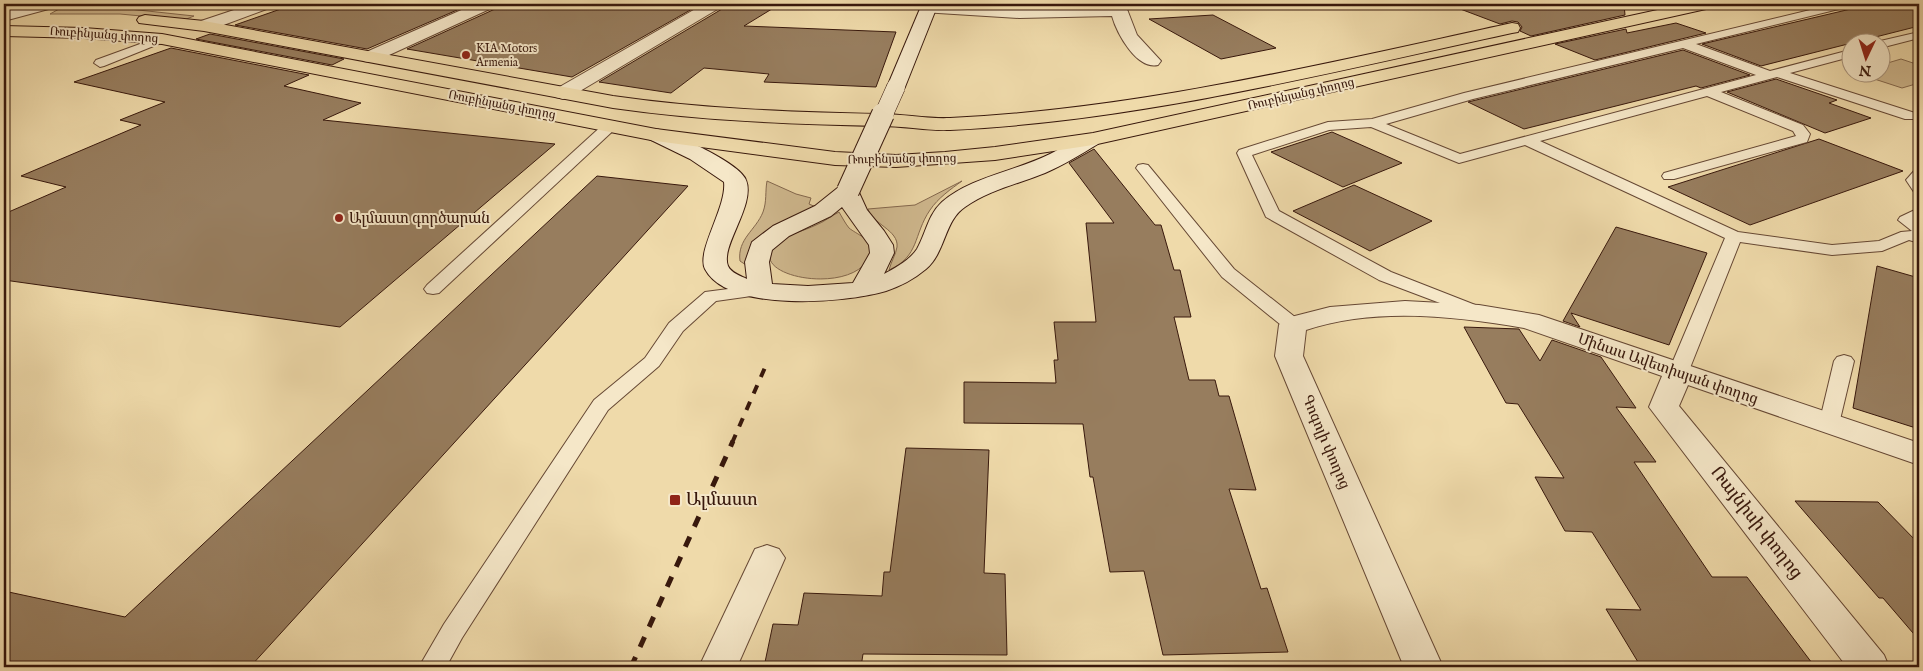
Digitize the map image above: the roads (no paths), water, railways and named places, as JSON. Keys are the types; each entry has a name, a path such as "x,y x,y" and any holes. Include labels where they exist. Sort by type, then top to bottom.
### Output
{"main road":[{"name":"Ռուբինյանց փողոց","path":"4,31 84,33 162,40 656,134 696,138 803,156 855,162 983,156 1091,140 1706,4"},
{"name":"Ռուբինյանց փողոց","path":"4,16 65,16"},
{"name":"Ռուբինյանց փողոց","path":"132,19 204,26 563,93 675,110 769,118 892,120 905,124 973,122 1034,117 1159,101 1529,24"},
{"path":"803,156 797,145 804,132 821,120"},
{"path":"898,161 909,147 910,141 906,136 910,130 899,126 905,124"}],"street":[{"path":"4,16 50,4"},
{"path":"204,26 266,4"},
{"path":"370,57 488,4"},
{"path":"563,93 715,4"},
{"path":"758,290 760,279 757,262 761,247 781,232 823,211 848,191 896,87 929,6 1019,13 1118,7 1122,23 1133,45 1152,61"},
{"path":"656,134 697,152 719,166 735,180 736,194 716,254 716,267 724,277 737,284 758,290 801,294 847,292 863,289 899,276 926,255 944,212 958,202 982,189 1051,163 1091,140"},
{"path":"848,191 856,212 881,245 882,253 863,289"},
{"name":"Մինաս Ավետիսյան փողոց","path":"1293,325 1329,315 1411,308 1477,312 1528,321 1919,454"},
{"name":"Գոգոլի փողոց","path":"1293,325 1289,356 1423,667"},
{"name":"Ռայնիսի փողոց","path":"1678,373 1664,407 1870,667"},
{"path":"718,667 767,558"}],"lane":[{"path":"1477,312 1385,276 1272,214 1244,153 1328,126 1372,123 1469,96 1847,4"},
{"path":"1890,43 1919,35"},
{"path":"100,62 162,40"},
{"path":"1684,44 1914,119"},
{"path":"1372,123 1459,160 1840,57"},
{"path":"1669,176 1802,139 1803,134 1798,128 1709,92"},
{"path":"1914,119 1908,109 1919,105"},
{"path":"433,289 611,125"},
{"path":"1527,141 1734,236 1832,250 1882,246 1907,235 1919,238"},
{"path":"1144,168 1228,273 1293,325"},
{"path":"1919,174 1914,180 1919,189"},
{"path":"1919,213 1906,220 1919,229"},
{"path":"1678,373 1734,236"},
{"path":"432,667 453,631 601,405 652,362 676,327 711,296 758,290"},
{"path":"1829,424 1844,361"}],"railway":[{"path":"732,443 767,363"},
{"path":"631,667 733,441"}],"place":[{"name":"KIA Motors Armenia","path":"466,55"},
{"name":"Ալմաստ գործարան","path":"339,218"},
{"name":"Ալմաստ","path":"675,500"}]}
